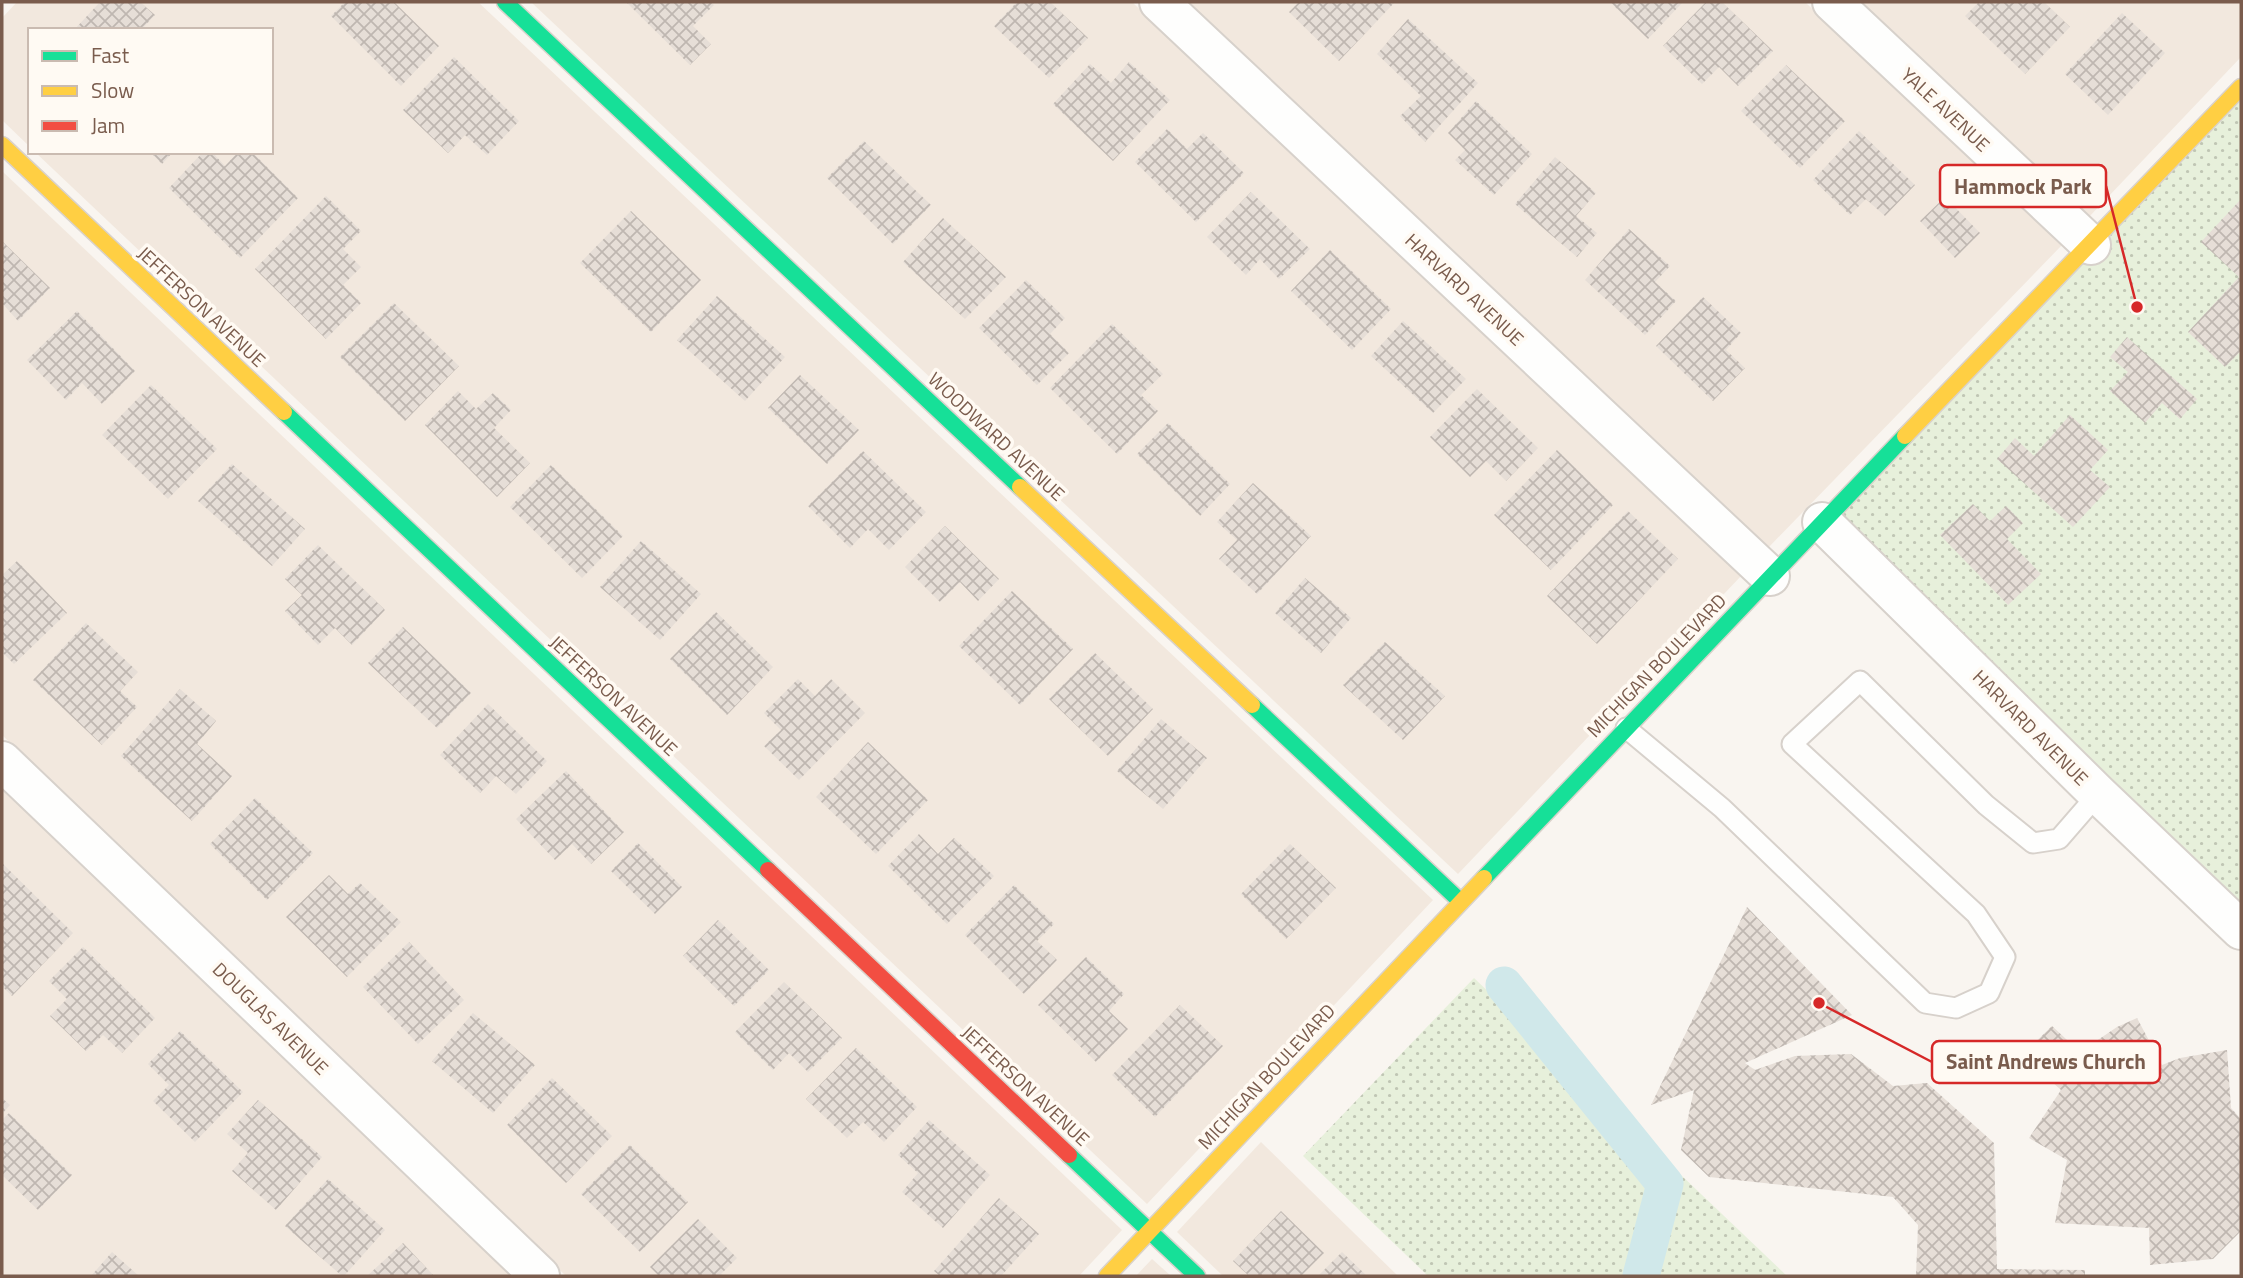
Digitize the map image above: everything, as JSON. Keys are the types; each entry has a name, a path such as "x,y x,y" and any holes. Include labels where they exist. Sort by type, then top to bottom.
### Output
{"street":[{"name":"WOODWARD AVENUE","path":"505,2 1460,901"},
{"name":"HARVARD AVENUE","path":"1160,2 1770,576"},
{"name":"YALE AVENUE","path":"1832,2 2091,245"},
{"name":"MICHIGAN BOULEVARD","path":"1107,1276 1460,901 2241,87"},
{"name":"JEFFERSON AVENUE","path":"2,145 1197,1276"},
{"name":"HARVARD AVENUE","path":"1822,522 2098,794 2241,930"},
{"name":"DOUGLAS AVENUE","path":"2,761 540,1276"}],"lane":[{"path":"1626,728 1722,808 1925,1003 1956,1008 1989,993 2006,957 1976,914 1792,744 1860,681 1986,805 2033,843 2059,839 2098,794"}],"shaded area":[{"path":"17,2 478,2 1433,900 1147,1204 37,154 273,154 273,28 28,28 28,145 2,120 2,18"},
{"path":"531,2 1132,2 1742,575 1458,874"},
{"path":"1186,2 1805,2 2063,244 1767,549"},
{"path":"1859,2 2241,2 2241,57 2088,218"},
{"path":"2,171 1122,1230 1079,1276 566,1276 2,735"},
{"path":"2,786 513,1276 2,1276"},
{"path":"1261,1142 1398,1276 1223,1276 1177,1232"},
{"path":"1152,1259 1171,1276 1136,1276"}],"green space":[{"path":"2241,93 2241,935 1822,522"},
{"path":"1474,978 1787,1276 1428,1276 1303,1156"}],"building":[{"path":"100,2 140,2 155,15 143,28 76,28"},
{"path":"345,2 394,2 439,46 401,86 331,16"},
{"path":"626,2 710,2 714,5 693,26 711,44 690,65"},
{"path":"1017,2 1050,2 1088,38 1049,78 994,26"},
{"path":"1299,2 1395,2 1339,61 1289,12"},
{"path":"1610,2 1681,2 1682,3 1648,39"},
{"path":"1706,2 1722,2 1773,51 1738,86 1719,67 1702,84 1663,46"},
{"path":"1979,2 2044,2 2070,27 2025,74 1965,16"},
{"path":"2122,13 2165,53 2108,115 2065,74"},
{"path":"1408,19 1478,83 1425,142 1400,116 1421,96 1377,54"},
{"path":"454,57 519,121 487,155 465,135 448,153 403,110"},
{"path":"1129,62 1170,100 1113,161 1053,104 1090,64 1111,83"},
{"path":"1786,65 1845,121 1800,168 1741,111"},
{"path":"1476,101 1532,154 1494,195 1455,160 1465,150 1448,133"},
{"path":"1167,129 1187,149 1203,133 1244,173 1196,222 1135,162"},
{"path":"1859,131 1915,185 1885,216 1866,199 1850,215 1813,180"},
{"path":"864,141 931,205 893,244 827,178"},
{"path":"152,154 171,154 162,164"},
{"path":"201,154 214,154 225,166 236,154 254,154 298,198 240,258 169,188"},
{"path":"1555,157 1596,193 1576,216 1597,233 1577,257 1515,204"},
{"path":"1251,192 1310,249 1279,279 1260,259 1246,275 1207,237"},
{"path":"326,196 361,231 343,249 361,267 343,285 361,303 326,339 255,269"},
{"path":"1945,197 1980,233 1955,258 1920,221"},
{"path":"2241,199 2241,351 2225,367 2188,332 2239,277 2201,242"},
{"path":"631,211 701,280 651,332 580,263"},
{"path":"943,218 1006,277 965,319 903,262"},
{"path":"1629,229 1670,266 1655,282 1676,301 1645,335 1585,280"},
{"path":"2,241 50,288 18,321 2,303"},
{"path":"1330,250 1391,309 1352,350 1291,291"},
{"path":"1026,280 1065,318 1050,334 1069,353 1037,385 979,328"},
{"path":"717,296 785,357 745,401 677,340"},
{"path":"1703,297 1741,333 1726,350 1745,368 1713,401 1656,346"},
{"path":"394,303 459,366 405,421 340,357"},
{"path":"77,311 135,371 102,404 82,383 66,400 27,360"},
{"path":"1403,321 1466,379 1433,413 1371,356"},
{"path":"1112,324 1163,374 1141,395 1158,411 1117,454 1050,388"},
{"path":"2127,337 2197,399 2180,419 2162,403 2145,423 2110,391 2128,372 2110,357"},
{"path":"800,375 859,430 827,464 768,408"},
{"path":"151,385 217,449 168,499 102,435"},
{"path":"1477,389 1538,448 1506,481 1486,461 1470,477 1430,437"},
{"path":"458,391 476,409 493,393 511,410 494,428 530,463 497,497 425,425"},
{"path":"2070,415 2108,450 2090,470 2110,487 2073,527 1997,459 2015,438 2034,456"},
{"path":"1168,423 1230,484 1200,516 1137,454"},
{"path":"1557,450 1613,505 1551,570 1494,515"},
{"path":"863,451 926,512 889,550 868,529 850,548 808,506"},
{"path":"232,464 305,529 272,566 198,501"},
{"path":"551,465 623,536 582,578 510,507"},
{"path":"1253,483 1311,536 1257,594 1219,559 1237,540 1217,522"},
{"path":"1973,504 1990,521 2006,506 2023,523 2007,539 2041,574 2008,605 1940,535"},
{"path":"1628,511 1678,559 1597,644 1547,596"},
{"path":"945,526 999,579 978,601 960,582 940,602 905,567"},
{"path":"641,541 701,594 660,640 600,587"},
{"path":"318,545 385,610 352,645 335,628 318,645 285,611 302,595 285,579"},
{"path":"17,561 67,613 14,664 2,652 2,575"},
{"path":"1305,578 1351,618 1321,653 1275,613"},
{"path":"1012,591 1073,649 1020,705 959,646"},
{"path":"716,612 773,667 727,715 670,659"},
{"path":"86,623 138,672 120,691 137,707 102,745 33,680"},
{"path":"403,627 471,693 437,728 368,663"},
{"path":"1385,642 1445,696 1403,740 1343,685"},
{"path":"1095,653 1153,709 1108,756 1049,699"},
{"path":"798,679 815,696 831,679 865,713 799,780 764,746 781,730 764,713"},
{"path":"180,689 216,721 197,744 232,776 192,821 121,756"},
{"path":"488,704 547,761 516,794 496,776 480,793 440,755"},
{"path":"1161,719 1207,758 1163,809 1117,771"},
{"path":"868,742 928,800 876,854 816,797"},
{"path":"566,771 624,832 591,864 572,844 555,860 516,819"},
{"path":"255,798 313,853 267,900 210,844"},
{"path":"919,834 938,854 954,838 994,876 947,924 888,866"},
{"path":"638,843 682,887 655,914 611,871"},
{"path":"1290,844 1336,888 1286,939 1241,894"},
{"path":"2,863 73,933 12,996 2,986"},
{"path":"329,875 348,894 360,883 401,922 347,977 286,917"},
{"path":"1014,885 1054,924 1037,941 1057,960 1024,994 965,935"},
{"path":"1747,907 1852,1015 1745,1063 1755,1070 1795,1056 1851,1054 1893,1086 1927,1083 1994,1143 1997,1269 2085,1270 2085,1276 1916,1276 1918,1225 1893,1197 1709,1177 1681,1150 1694,1090 1651,1105"},
{"path":"718,920 769,970 734,1006 683,956"},
{"path":"409,942 464,1000 418,1044 363,987"},
{"path":"83,947 155,1018 122,1053 103,1035 86,1051 50,1016 67,999 49,981"},
{"path":"1086,957 1124,994 1109,1011 1128,1029 1096,1062 1038,1005"},
{"path":"784,982 842,1038 808,1072 789,1053 773,1070 735,1032"},
{"path":"1180,1005 1223,1046 1155,1117 1112,1075"},
{"path":"473,1013 535,1065 493,1113 432,1061"},
{"path":"2137,1018 2162,1065 2180,1058 2227,1050 2231,1108 2241,1119 2241,1231 2213,1259 2150,1265 2149,1228 2055,1223 2067,1160 2029,1138 2061,1090 2022,1055 2052,1026 2080,1052 2117,1027"},
{"path":"180,1031 243,1092 195,1142 153,1101 169,1085 148,1064"},
{"path":"856,1048 917,1107 884,1142 863,1122 847,1138 806,1099"},
{"path":"552,1078 612,1136 566,1183 507,1125"},
{"path":"2,1098 10,1105 2,1114"},
{"path":"258,1100 322,1157 276,1210 232,1171 248,1153 227,1134"},
{"path":"9,1113 72,1175 38,1210 2,1175 2,1120"},
{"path":"929,1120 990,1175 943,1228 902,1192 918,1173 898,1155"},
{"path":"630,1145 688,1202 640,1252 581,1194"},
{"path":"328,1179 385,1230 344,1276 285,1226"},
{"path":"999,1198 1039,1234 1001,1276 940,1276 934,1271"},
{"path":"1281,1211 1324,1253 1301,1276 1249,1276 1233,1261"},
{"path":"698,1219 737,1258 721,1274 724,1276 659,1276 650,1267"},
{"path":"403,1243 434,1276 367,1276"},
{"path":"112,1252 139,1276 91,1276"},
{"path":"1342,1252 1367,1276 1318,1276"}],"waterway":[{"path":"1504,985 1665,1184 1641,1276"}],"traffic: fast":[{"path":"505,2 1020,487"},
{"path":"284,412 768,870"},
{"path":"1484,878 1905,436"},
{"path":"1252,705 1460,901"},
{"path":"1069,1155 1197,1276"}],"traffic: slow":[{"path":"1905,436 2241,87"},
{"path":"2,145 284,412"},
{"path":"1020,487 1252,705"},
{"path":"1107,1276 1484,878"}],"traffic: jam":[{"path":"768,870 1069,1155"}],"place":[{"name":"Hammock Park","path":"2137,307"},
{"name":"Saint Andrews Church","path":"1819,1003"}]}
